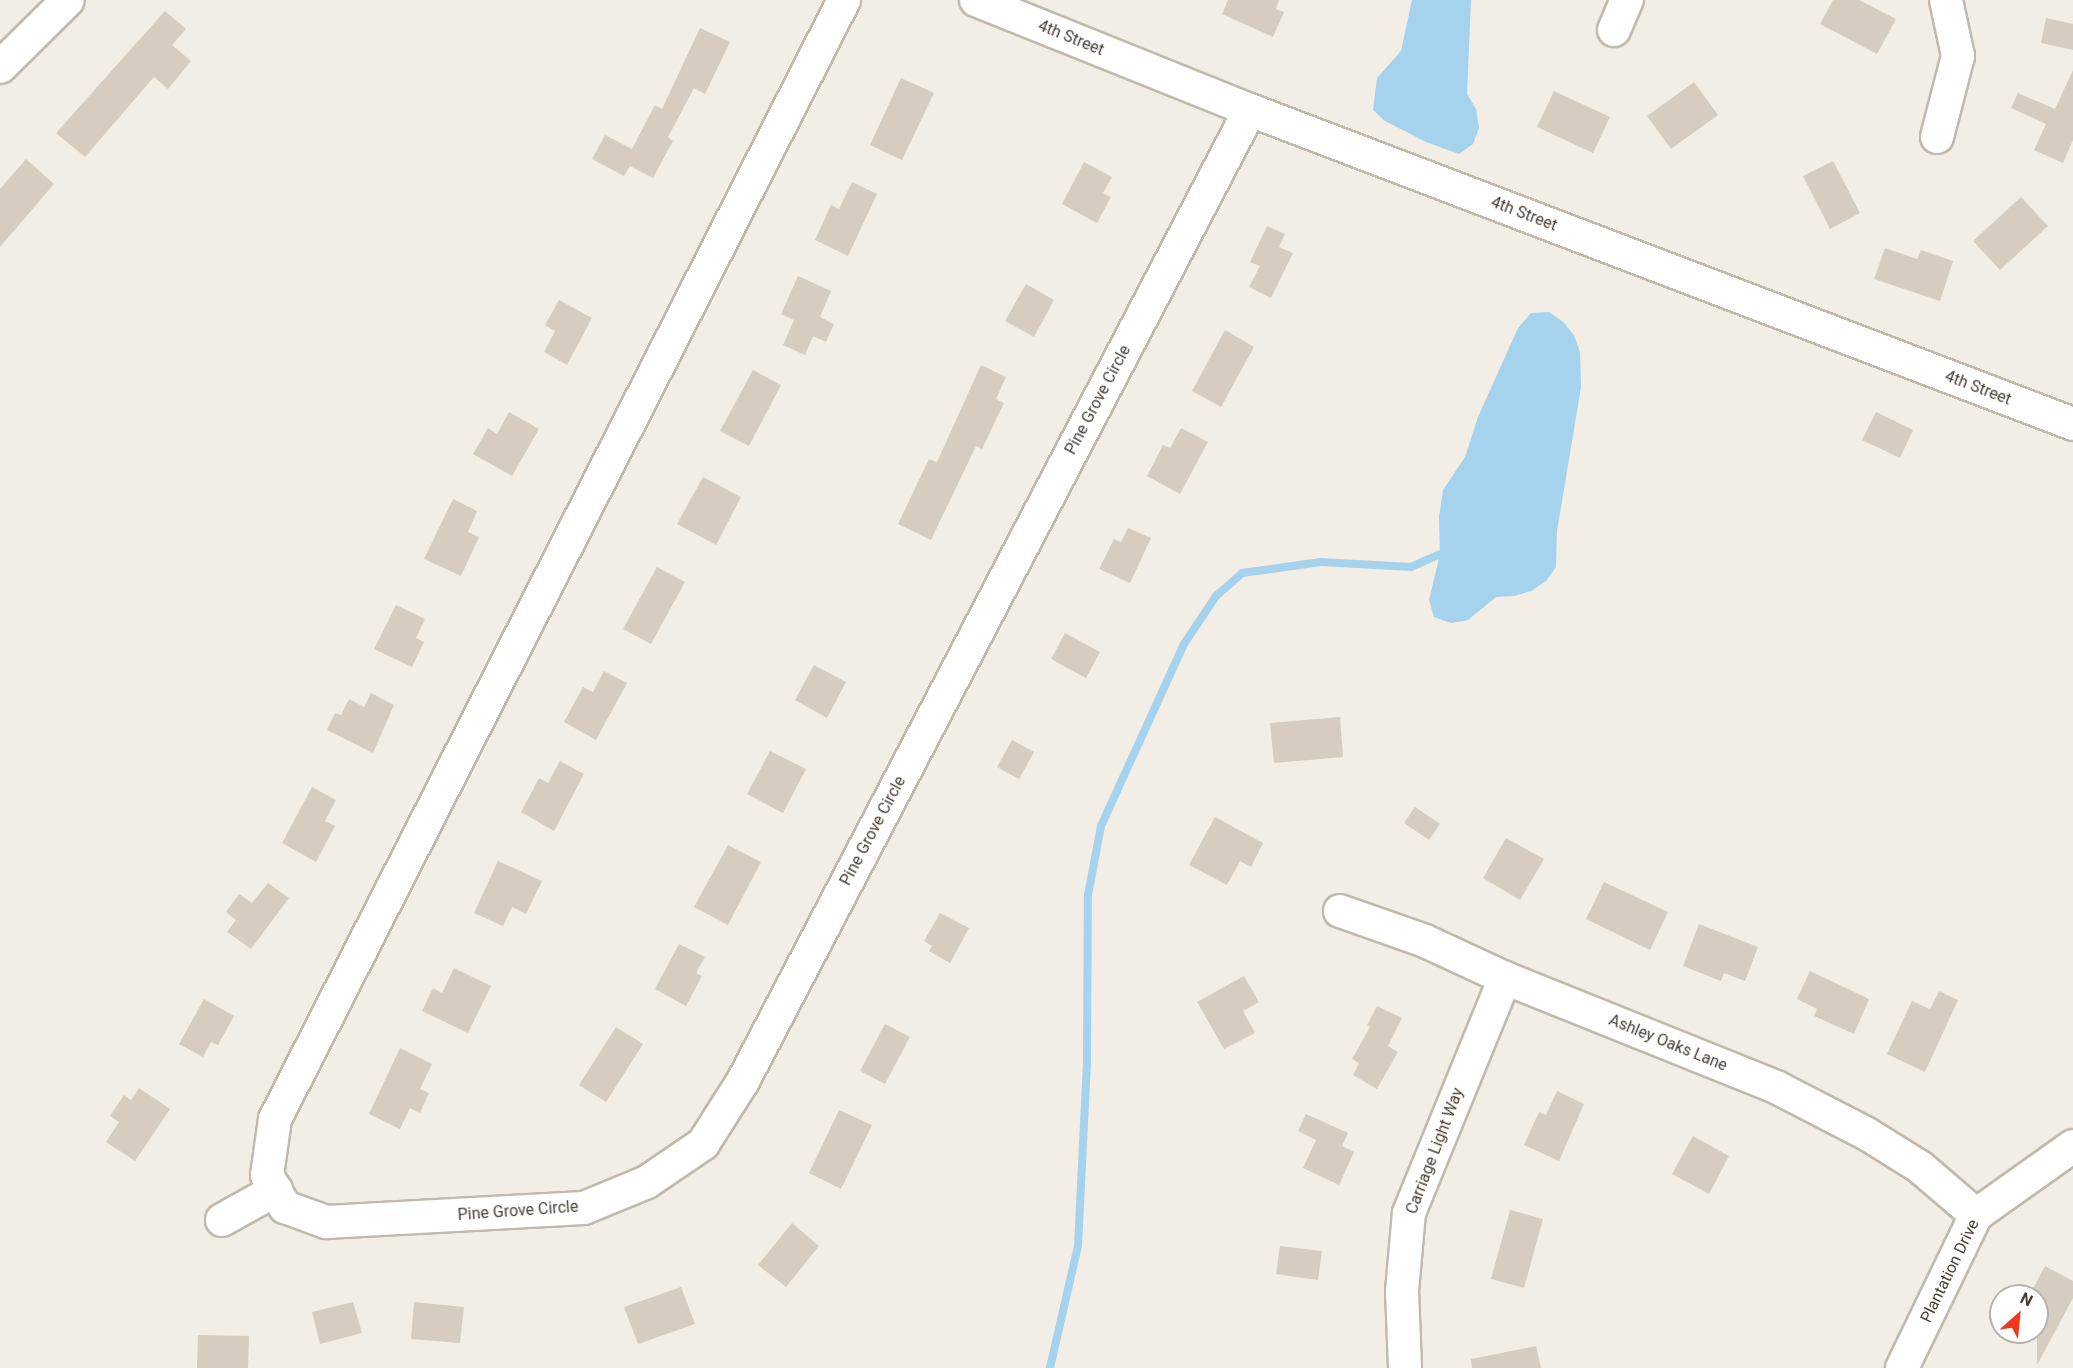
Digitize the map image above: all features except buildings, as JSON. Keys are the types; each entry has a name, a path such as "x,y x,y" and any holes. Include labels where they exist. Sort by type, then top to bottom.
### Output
{"street":[{"path":"0,67 68,0"},
{"name":"Pine Grove Circle","path":"844,0 275,1119 267,1175 285,1207 326,1222 584,1208 647,1182 702,1144 743,1081 1250,110"},
{"name":"4th Street","path":"976,0 1250,110 2073,424"},
{"path":"1614,30 1627,0"},
{"path":"1937,137 1958,56 1946,0"},
{"name":"Ashley Oaks Lane","path":"1340,911 1425,940 1504,978 1776,1087 1867,1134 1920,1167 1976,1215"},
{"name":"Carriage Light Way","path":"1405,1368 1402,1291 1409,1213 1504,978"},
{"name":"Plantation Drive","path":"1902,1368 1976,1215 2073,1146"},
{"path":"222,1220 276,1190"}],"water":[{"path":"1412,0 1471,0 1467,94 1476,109 1479,128 1473,144 1459,154 1426,142 1385,121 1373,110 1377,78 1401,51"},
{"path":"1549,312 1563,322 1574,335 1580,352 1581,387 1557,531 1556,567 1546,581 1531,591 1514,596 1496,597 1468,620 1451,623 1434,617 1429,600 1440,554 1439,517 1443,490 1465,457 1478,417 1518,328 1531,313"}],"waterway":[{"path":"1050,1368 1078,1246 1087,1060 1088,895 1101,826 1184,644 1216,596 1242,573 1321,562 1411,567 1440,554"}]}
